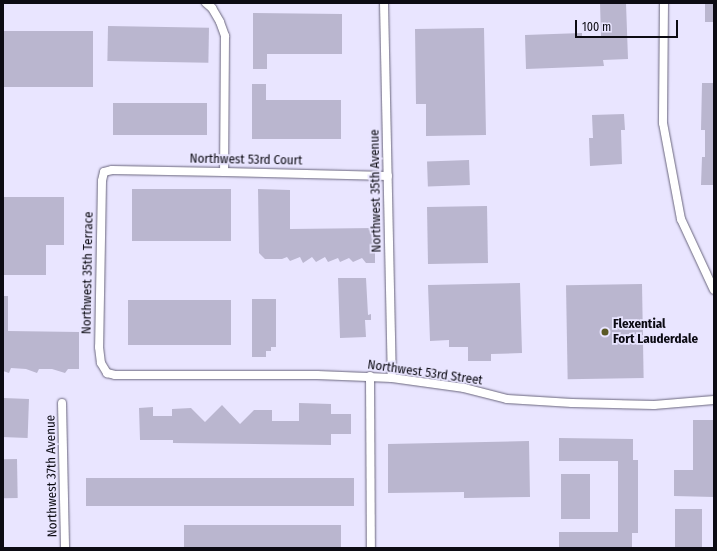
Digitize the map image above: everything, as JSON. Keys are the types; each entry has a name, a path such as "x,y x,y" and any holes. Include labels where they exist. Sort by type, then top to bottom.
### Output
{"street":[{"path":"206,3 212,8 225,36 224,172"},
{"name":"Northwest 35th Avenue","path":"384,3 392,378"},
{"path":"664,3 665,131 681,219 714,290"},
{"name":"Northwest 53rd Court","path":"104,172 112,170 388,176"},
{"name":"Northwest 35th Terrace","path":"104,172 102,182 99,347 101,363 107,373"},
{"name":"Northwest 53rd Street","path":"107,373 115,375 370,376 464,388 507,398 558,402 654,405 714,400"},
{"path":"370,376 371,548"},
{"name":"Northwest 37th Avenue","path":"62,403 65,548"}],"building":[{"path":"600,3 626,3 628,59 603,60 604,66 526,69 525,35 582,33 582,37 601,36"},
{"path":"705,3 714,3 714,22 705,22"},
{"path":"253,13 342,14 342,54 267,54 267,69 253,69"},
{"path":"108,26 209,28 208,63 107,61"},
{"path":"484,28 486,135 426,136 426,104 416,104 415,29"},
{"path":"3,31 93,31 93,87 3,87"},
{"path":"702,83 714,83 714,185 701,185 702,157 705,157 705,130 701,130"},
{"path":"252,84 266,84 266,100 341,100 341,139 252,139"},
{"path":"113,103 207,103 207,135 113,135"},
{"path":"624,114 625,130 621,130 622,164 590,166 589,138 593,138 592,115"},
{"path":"469,160 470,185 428,186 427,161"},
{"path":"132,189 231,189 231,241 132,241"},
{"path":"258,189 290,190 290,229 375,228 375,263 366,263 362,258 353,262 349,258 340,262 338,258 328,262 325,257 316,262 312,257 303,263 300,257 290,261 287,257 282,259 265,259 259,253"},
{"path":"3,197 64,197 64,245 46,245 46,275 3,275"},
{"path":"487,206 488,263 428,264 427,207"},
{"path":"338,278 366,278 368,315 371,314 371,320 365,320 366,337 340,338"},
{"path":"520,283 522,353 491,354 491,361 468,361 468,347 449,347 449,340 430,341 428,285"},
{"name":"Flexential Fort Lauderdale","path":"642,284 644,378 568,379 566,285"},
{"path":"3,296 8,296 8,331 79,332 79,369 68,369 65,373 52,369 39,369 37,373 26,369 11,368 9,373 3,371"},
{"path":"252,299 276,299 276,347 271,347 271,351 266,351 266,357 252,357"},
{"path":"128,300 231,300 231,345 128,345"},
{"path":"3,398 29,399 28,438 3,437"},
{"path":"299,403 331,404 331,414 351,414 351,434 331,434 331,445 173,443 173,440 140,440 139,408 153,407 153,416 172,416 172,409 191,408 205,422 222,405 240,424 254,410 272,410 272,421 299,421"},
{"path":"693,420 714,420 714,497 674,496 674,470 693,470"},
{"path":"559,438 633,439 633,460 638,460 638,533 632,533 632,548 559,548 559,532 618,532 618,461 559,461"},
{"path":"529,441 530,497 464,498 464,492 388,493 388,444"},
{"path":"3,459 17,459 18,498 4,498"},
{"path":"561,474 590,474 590,519 561,519"},
{"path":"86,478 354,478 354,506 86,506"},
{"path":"675,509 702,509 702,548 675,548"},
{"path":"184,525 341,525 341,548 184,548"}],"place":[{"name":"Flexential Fort Lauderdale","path":"605,332"}]}
